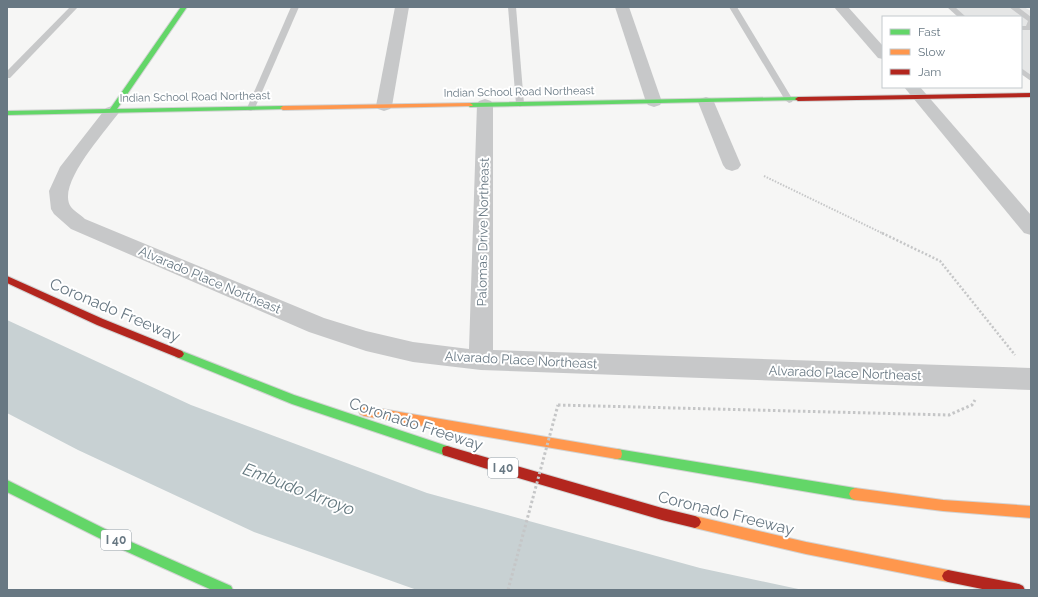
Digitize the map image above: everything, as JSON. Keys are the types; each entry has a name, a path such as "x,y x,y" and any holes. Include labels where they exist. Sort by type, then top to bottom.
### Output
{"main road":[{"path":"112,111 184,7"},
{"name":"Indian School Road Northeast","path":"7,113 485,104 706,102 789,100 917,92 1031,95"},
{"name":"Coronado Freeway","path":"7,279 100,322 292,399 484,463 662,514 806,548 1019,590"},
{"path":"292,399 882,499 986,510 1031,512"},
{"name":"I 40","path":"7,486 125,545 227,590"}],"street":[{"path":"384,106 402,7"},
{"path":"622,7 654,102"},
{"path":"841,7 882,54"},
{"path":"917,92 1031,228"},
{"path":"706,102 732,165"},
{"name":"Palomas Drive Northeast","path":"481,360 485,104"},
{"name":"Alvarado Place Northeast","path":"112,111 66,171 58,191 61,209 78,224 317,325 366,341 413,352 481,360 987,378 1025,369"}],"lane":[{"path":"7,76 74,7"},
{"path":"251,108 295,7"},
{"path":"512,7 520,104"},
{"path":"733,7 789,100"},
{"path":"950,7 961,16"},
{"path":"1013,7 1031,21 1029,28 1022,28"},
{"path":"1022,71 1031,79"}],"path":[{"path":"764,176 940,261 1025,369"},
{"path":"508,590 558,405 949,415 972,405 987,378"}],"shaded area":[{"path":"948,7 1024,7 1031,11 1031,81 1022,73 1022,16 958,16"}],"water":[{"name":"Embudo Arroyo","path":"7,320 191,405 427,493 700,568 803,590 417,590 254,532 78,450 7,413"}],"traffic: fast":[{"path":"112,111 184,7"},
{"path":"470,105 798,99"},
{"path":"7,113 283,108"},
{"path":"179,354 292,399 447,451"},
{"path":"617,454 855,494"},
{"path":"7,486 125,545 227,590"}],"traffic: slow":[{"path":"283,108 470,105"},
{"path":"364,411 617,454"},
{"path":"855,494 943,506 1031,512"},
{"path":"695,522 806,548 948,576"}],"traffic: jam":[{"path":"798,99 1031,95"},
{"path":"7,279 100,322 179,354"},
{"path":"447,451 662,514 695,522"},
{"path":"948,576 1019,590"}]}
